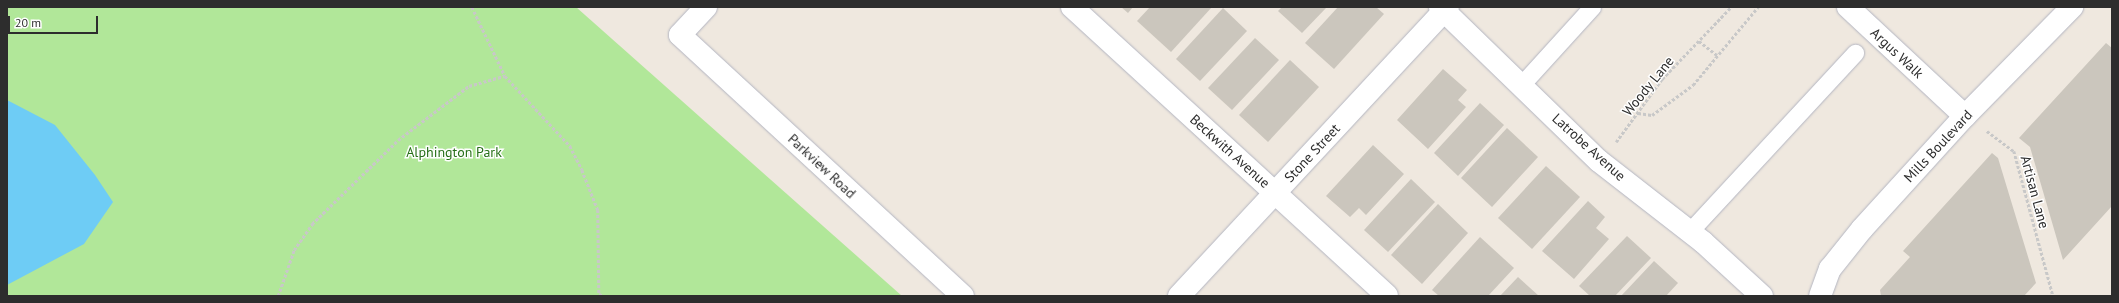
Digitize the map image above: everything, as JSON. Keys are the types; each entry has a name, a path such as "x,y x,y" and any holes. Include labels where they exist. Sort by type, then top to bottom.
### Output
{"street":[{"name":"Parkview Road","path":"706,7 680,35 963,296"},
{"name":"Beckwith Avenue","path":"1072,7 1388,296"},
{"name":"Argus Walk","path":"1848,7 1941,89 1965,116"},
{"name":"Argus Walk","path":"1864,7 1929,68 1941,89"},
{"name":"Mills Boulevard","path":"1820,296 1835,263 1965,116 2072,7"},
{"name":"Stone Street","path":"1179,296 1444,8"},
{"name":"Latrobe Avenue","path":"1444,8 1599,160 1690,231 1762,296"}],"lane":[{"path":"1522,84 1592,7"},
{"path":"1690,231 1855,53"}],"path":[{"path":"472,7 505,76 570,146 582,170 598,210 599,294 604,296"},
{"name":"Woody Lane","path":"1599,160 1638,113 1662,79 1731,7"},
{"path":"1638,113 1652,115 1687,90 1758,7"},
{"path":"1700,41 1717,55"},
{"path":"278,296 294,250 312,224 398,140 469,86 505,76"},
{"name":"Artisan Lane","path":"1965,116 2014,151 2053,296"}],"green space":[{"name":"Alphington Park","path":"7,7 576,7 902,296 7,296"}],"water":[{"path":"7,100 55,125 95,175 113,202 84,244 7,285"}],"building":[{"path":"1121,7 1133,7 1128,13"},
{"path":"1150,7 1212,7 1171,52 1137,21"},
{"path":"1282,7 1327,7 1302,33 1278,11"},
{"path":"1338,7 1376,7 1384,14 1334,69 1305,43"},
{"path":"1223,8 1247,31 1200,81 1176,59"},
{"path":"1255,38 1279,60 1232,110 1208,88"},
{"path":"2106,43 2112,48 2112,206 2063,260 2030,147 2019,138"},
{"path":"1290,60 1319,87 1268,142 1239,115"},
{"path":"1443,69 1467,90 1458,100 1466,107 1428,149 1397,120"},
{"path":"1480,103 1504,125 1458,176 1434,153"},
{"path":"1507,128 1538,157 1492,207 1461,178"},
{"path":"1373,145 1404,174 1366,215 1359,208 1350,217 1326,196"},
{"path":"1992,153 1998,158 2036,283 2024,296 1881,296 1880,290 1910,257 1903,251"},
{"path":"1546,166 1580,197 1532,249 1498,218"},
{"path":"1411,179 1435,202 1388,252 1364,230"},
{"path":"1588,201 1605,217 1596,228 1609,239 1574,279 1542,251"},
{"path":"1438,204 1468,233 1422,284 1391,255"},
{"path":"1627,236 1651,258 1615,296 1590,296 1579,286"},
{"path":"1480,237 1514,268 1488,296 1439,296 1432,290"},
{"path":"1654,261 1678,283 1666,296 1621,296"},
{"path":"1518,277 1539,296 1500,296"}]}
